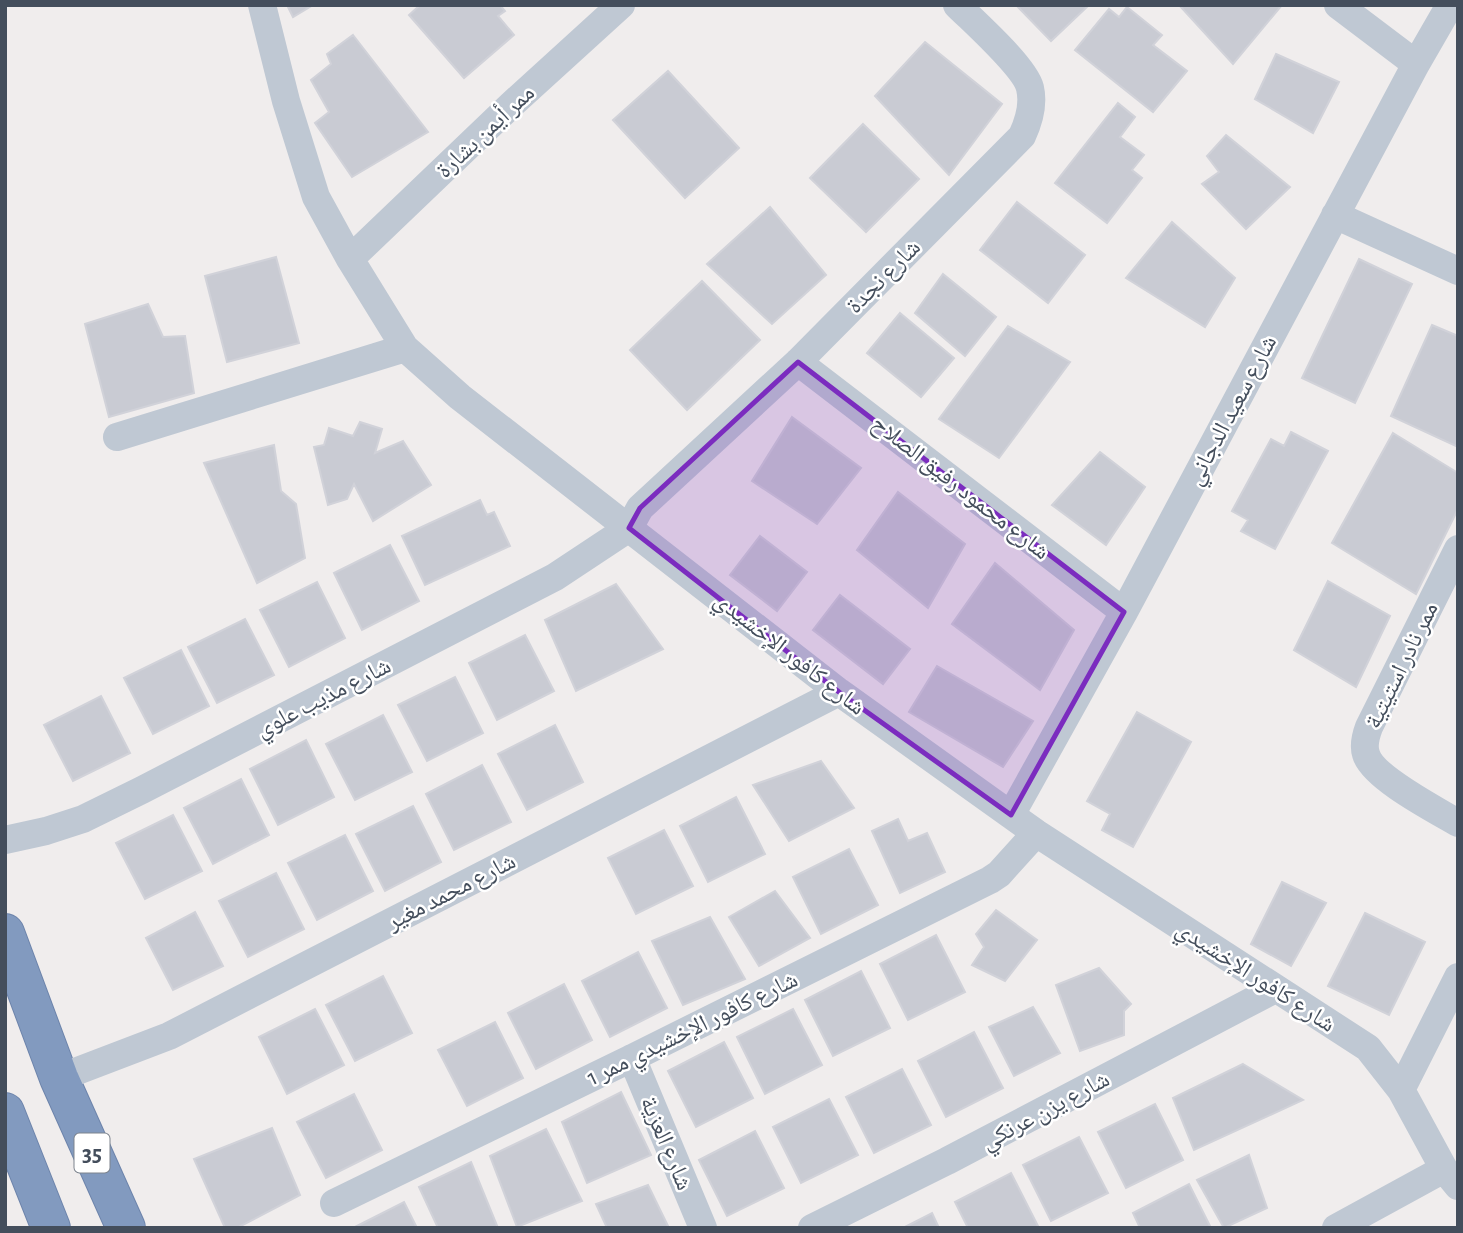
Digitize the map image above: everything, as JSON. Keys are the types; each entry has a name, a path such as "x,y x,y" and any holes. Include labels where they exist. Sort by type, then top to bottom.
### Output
{"highway":[{"name":"35","path":"5,933 59,1079 126,1228"},
{"path":"5,1112 51,1228"}],"street":[{"name":"شارع كافور الإخشيدي","path":"262,5 286,101 316,198 405,348 460,397 839,692 1035,832 1368,1048 1401,1090 1451,1178"},
{"name":"ممر أيمن بشارة","path":"350,259 510,106 621,5"},
{"name":"شارع نجدة","path":"629,528 640,508 798,362 1022,136 1029,121 1030,85 1018,68 957,5"},
{"path":"1338,5 1416,64"},
{"name":"شارع سعيد الدجاني","path":"1010,815 1124,611 1450,5"},
{"path":"1335,215 1458,271"},
{"path":"117,437 405,348"},
{"name":"شارع محمود رفيق الصلاح","path":"798,362 1124,611"},
{"name":"شارع مذيب علوي","path":"5,840 46,831 83,818 142,790 555,577 629,528"},
{"name":"ممر نادر استيتية","path":"1458,549 1369,727 1365,753 1378,773 1458,823"},
{"name":"شارع محمد مغير","path":"59,1079 169,1037 839,692"},
{"name":"شارع كافور الإخشيدي ممر 1","path":"334,1203 990,880 999,874 1035,832"},
{"path":"1401,1090 1458,977"},
{"name":"شارع يزن عرنكي","path":"812,1228 960,1155 1275,989"},
{"name":"شارع العزية","path":"632,1058 703,1228"},
{"path":"1336,1228 1451,1178"}],"highlighted area":[{"path":"798,362 1124,612 1011,815 839,692 629,528 640,508"}],"building":[{"path":"287,5 313,5 293,17"},
{"path":"420,5 500,5 505,11 498,16 514,35 464,78 409,15"},
{"path":"1016,5 1089,5 1051,41"},
{"path":"1179,5 1282,5 1233,64"},
{"path":"1127,7 1162,35 1153,45 1187,71 1153,112 1075,50 1109,9 1119,17"},
{"path":"353,35 428,132 352,177 315,123 329,112 311,80 331,64 327,54"},
{"path":"925,42 1002,104 949,175 875,96"},
{"path":"1276,54 1339,82 1313,133 1255,99"},
{"path":"668,71 739,148 685,198 613,120"},
{"path":"1118,103 1135,117 1120,137 1144,155 1132,170 1142,178 1107,223 1055,183"},
{"path":"863,124 919,179 866,232 810,178"},
{"path":"1226,135 1290,187 1246,229 1202,184 1219,172 1207,156"},
{"path":"1017,202 1085,255 1048,303 980,250"},
{"path":"770,207 826,275 772,324 707,264"},
{"path":"1172,222 1235,278 1205,327 1126,278"},
{"path":"276,257 299,343 227,362 205,276"},
{"path":"1359,259 1412,284 1355,403 1302,378"},
{"path":"943,274 996,317 965,356 915,313"},
{"path":"702,281 760,340 687,410 630,350"},
{"path":"148,304 163,337 185,336 194,393 109,417 85,324"},
{"path":"900,313 954,358 921,397 867,353"},
{"path":"1432,325 1458,336 1458,447 1391,416"},
{"path":"1008,326 1070,362 999,458 939,419"},
{"path":"792,417 861,468 817,524 752,481"},
{"path":"360,422 382,429 375,453 403,441 431,485 373,521 354,484 347,499 328,505 314,447 324,445 329,428 353,436"},
{"path":"1291,432 1328,451 1275,549 1241,531 1248,520 1232,511 1271,439 1284,446"},
{"path":"1393,433 1458,473 1458,509 1416,594 1332,543"},
{"path":"274,445 281,491 296,504 305,558 257,583 204,463"},
{"path":"1100,452 1145,487 1106,545 1052,505"},
{"path":"898,492 965,544 928,608 857,550"},
{"path":"480,500 487,515 494,512 510,546 425,585 402,536"},
{"path":"760,536 807,572 777,611 730,575"},
{"path":"390,545 419,601 362,630 334,573"},
{"path":"995,563 1074,630 1040,690 952,624"},
{"path":"1328,581 1390,616 1356,687 1294,650"},
{"path":"317,582 345,638 289,667 260,610"},
{"path":"616,584 663,649 576,691 545,620"},
{"path":"840,595 910,649 883,684 813,630"},
{"path":"245,619 274,675 217,703 188,647"},
{"path":"525,635 554,691 497,720 469,663"},
{"path":"181,650 209,706 153,734 124,678"},
{"path":"937,666 1033,721 1003,767 909,712"},
{"path":"455,677 483,733 427,761 398,705"},
{"path":"101,696 130,753 73,781 44,725"},
{"path":"1137,712 1191,742 1133,847 1102,830 1110,814 1087,801"},
{"path":"383,715 412,772 355,800 326,744"},
{"path":"555,725 583,782 527,810 498,754"},
{"path":"306,740 334,797 278,825 250,769"},
{"path":"821,761 854,808 789,841 753,785"},
{"path":"482,765 511,822 454,850 426,794"},
{"path":"241,779 269,835 213,864 184,808"},
{"path":"736,797 765,854 708,882 680,826"},
{"path":"413,806 441,862 385,891 356,834"},
{"path":"173,815 202,871 145,899 116,843"},
{"path":"898,819 908,841 927,833 945,872 900,893 872,831"},
{"path":"664,830 693,886 636,914 608,858"},
{"path":"345,835 373,891 317,920 288,863"},
{"path":"849,849 878,905 821,934 793,877"},
{"path":"276,873 304,929 248,957 219,901"},
{"path":"1282,882 1326,903 1291,966 1251,944"},
{"path":"775,891 810,938 759,966 729,917"},
{"path":"996,910 1037,940 1005,981 972,965 984,947 976,934"},
{"path":"195,912 223,966 173,990 146,938"},
{"path":"1365,913 1425,942 1389,1015 1328,986"},
{"path":"710,917 745,979 683,1005 652,941"},
{"path":"936,935 965,992 908,1020 880,964"},
{"path":"638,952 667,1008 610,1037 582,981"},
{"path":"1099,968 1131,1004 1124,1011 1124,1035 1080,1051 1056,985"},
{"path":"861,971 890,1028 833,1056 805,1000"},
{"path":"383,976 412,1033 355,1061 326,1005"},
{"path":"564,984 592,1040 536,1069 508,1013"},
{"path":"1033,1007 1060,1053 1014,1076 989,1027"},
{"path":"315,1009 344,1065 287,1094 259,1037"},
{"path":"793,1009 822,1065 765,1094 737,1037"},
{"path":"495,1022 523,1078 467,1106 438,1050"},
{"path":"974,1032 1003,1088 946,1117 918,1061"},
{"path":"724,1042 753,1098 696,1127 668,1071"},
{"path":"1243,1064 1303,1100 1194,1150 1173,1098"},
{"path":"902,1069 931,1125 874,1153 846,1097"},
{"path":"621,1092 651,1155 587,1183 562,1122"},
{"path":"354,1094 382,1150 326,1178 297,1122"},
{"path":"829,1099 858,1155 801,1183 773,1127"},
{"path":"1155,1104 1183,1160 1126,1188 1098,1132"},
{"path":"272,1128 300,1195 237,1228 225,1228 194,1159"},
{"path":"546,1129 582,1201 517,1227 490,1156"},
{"path":"755,1131 784,1188 727,1216 699,1160"},
{"path":"1079,1137 1108,1193 1051,1221 1023,1165"},
{"path":"1249,1155 1267,1208 1224,1228 1197,1180"},
{"path":"471,1162 498,1228 438,1228 419,1187"},
{"path":"1011,1173 1039,1228 968,1228 955,1202"},
{"path":"1189,1184 1211,1228 1140,1228 1133,1213"},
{"path":"648,1185 669,1228 607,1228 596,1204"},
{"path":"404,1202 417,1228 353,1228"},
{"path":"932,1213 939,1228 903,1228"}]}
